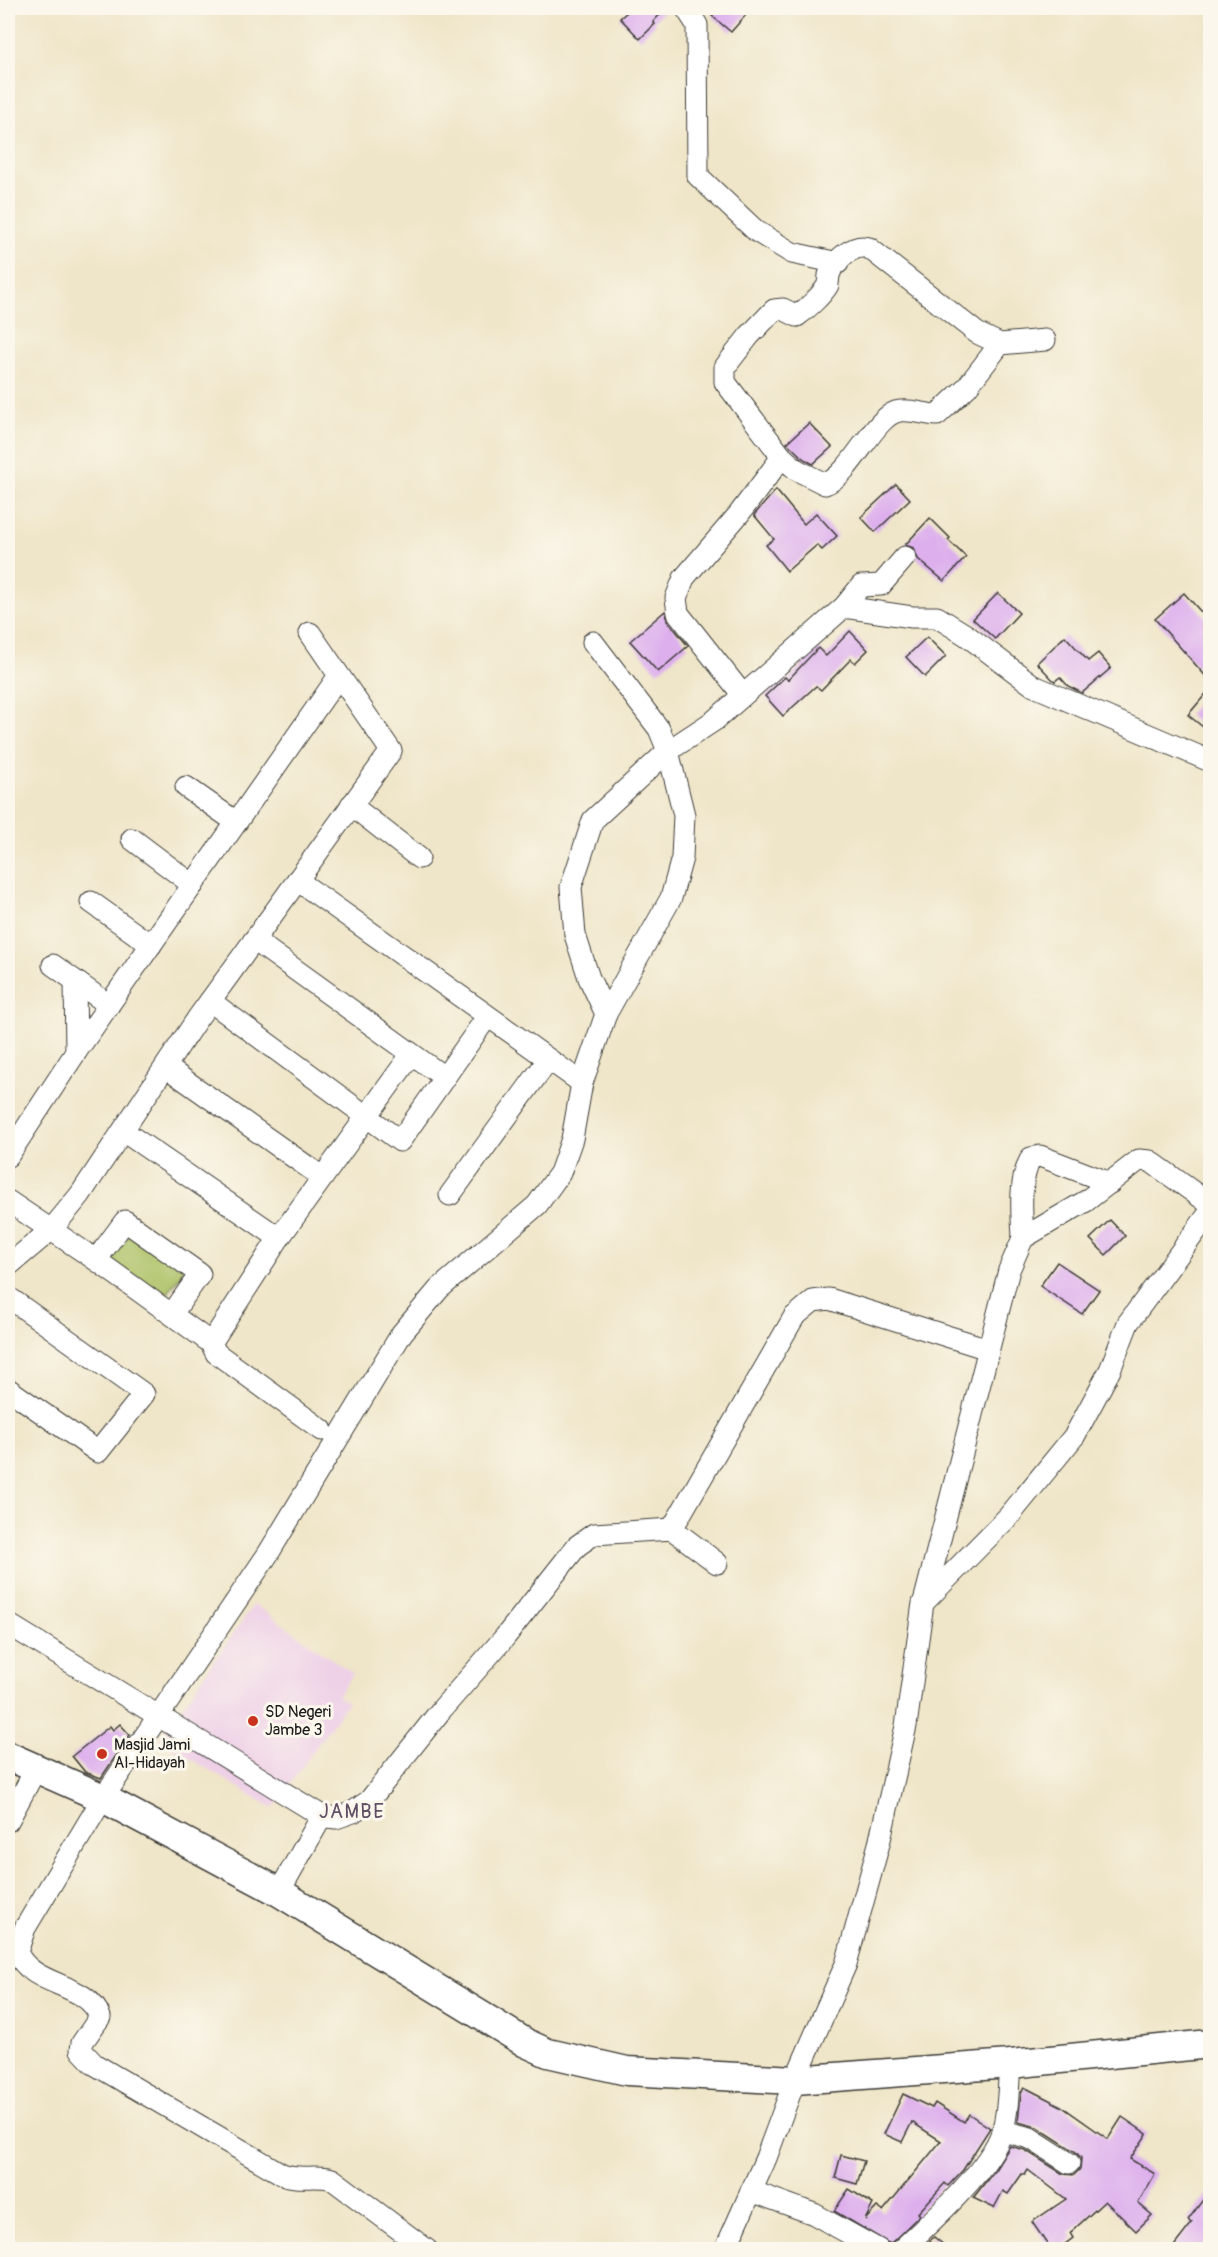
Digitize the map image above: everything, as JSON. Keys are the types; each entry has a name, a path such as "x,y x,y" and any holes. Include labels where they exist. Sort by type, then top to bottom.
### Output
{"street":[{"path":"686,8 697,26 698,176 756,231 792,253 838,263"},
{"path":"1000,344 967,387 937,415 898,410 888,416 831,482 819,482 782,457 725,382 725,367 749,336 774,310 783,309 797,316 805,311 828,284 830,273 838,263 852,248 862,246 870,248 977,333 1000,344 1045,340"},
{"path":"742,694 678,613 676,598 684,578 739,514 782,457"},
{"path":"606,1014 589,978 575,935 572,887 593,819 668,751 714,720 844,608 863,585 881,585 905,557"},
{"path":"844,608 912,617 937,617 966,635 1034,686 1210,761"},
{"path":"8,1266 52,1229 80,1195 210,1001 391,751 310,633"},
{"path":"426,2249 332,2179 322,2176 294,2179 282,2174 94,2064 81,2050 82,2043 100,2017 97,2008 89,2000 29,1971 21,1962 17,1952 25,1928 103,1798 268,1554 402,1332 439,1289 537,1205 560,1173 572,1139 582,1083 606,1014 671,898 682,858 684,815 668,751 659,729 592,642"},
{"path":"8,1156 76,1052 338,676"},
{"path":"186,787 236,822"},
{"path":"351,805 419,858"},
{"path":"132,839 193,885"},
{"path":"297,880 582,1083"},
{"path":"91,902 151,945"},
{"path":"254,940 444,1077"},
{"path":"53,965 109,1005"},
{"path":"75,981 76,1052"},
{"path":"210,1001 400,1141 487,1017"},
{"path":"211,1343 279,1238 411,1055"},
{"path":"450,1195 548,1060"},
{"path":"166,1067 322,1177"},
{"path":"123,1131 279,1238"},
{"path":"725,2250 846,1964 879,1844 906,1726 924,1603 1009,1270 1023,1238 1021,1200 1026,1168 1031,1158 1040,1156 1110,1183"},
{"path":"1023,1238 1070,1211 1139,1160 1150,1161 1210,1204"},
{"path":"8,1201 52,1229 172,1314 211,1343 216,1353 322,1430"},
{"path":"924,1603 1008,1516 1075,1435 1110,1370 1128,1323 1210,1212"},
{"path":"96,1260 125,1221 200,1274 172,1314"},
{"path":"8,1297 144,1394 98,1452 8,1389"},
{"path":"672,1528 794,1317 813,1301 829,1299 988,1349"},
{"path":"8,1624 277,1786 322,1816 336,1818 369,1801 442,1709 506,1637 577,1546 594,1534 672,1528 717,1563"},
{"path":"8,1756 103,1798 279,1892 498,2028 548,2054 627,2071 795,2080 1010,2064 1210,2044"},
{"path":"8,1821 37,1767"},
{"path":"279,1892 322,1816"},
{"path":"901,2250 978,2172 993,2153 1003,2131 1010,2064"},
{"path":"1003,2131 1030,2138 1069,2163"},
{"path":"751,2191 814,2214 879,2250"}],"shaded area":[{"name":"SD Negeri Jambe 3","path":"254,1604 353,1674 337,1696 348,1702 273,1808 159,1740"}],"green space":[{"path":"131,1231 185,1270 162,1301 109,1261"}],"building":[{"path":"632,8 666,8 653,22 655,24 640,39 620,18"},
{"path":"719,8 752,8 731,32 712,16"},
{"path":"809,423 832,447 813,464 787,443"},
{"path":"896,484 910,499 875,532 861,517"},
{"path":"776,490 804,524 816,513 837,536 822,550 817,545 787,571 766,545 774,539 754,515"},
{"path":"930,518 966,557 944,581 918,559 914,548 905,545"},
{"path":"998,593 1019,613 995,639 973,619"},
{"path":"1184,593 1210,622 1210,681 1155,619"},
{"path":"665,611 668,621 688,646 658,672 630,641"},
{"path":"850,631 868,650 855,663 851,659 821,690 816,686 783,716 765,696 785,677 788,680 818,648 826,656"},
{"path":"1065,636 1088,661 1098,653 1111,668 1082,693 1068,686 1060,677 1053,680 1037,663"},
{"path":"927,637 946,656 925,677 906,657"},
{"path":"1210,689 1210,718 1203,727 1188,715"},
{"path":"1110,1220 1125,1236 1106,1255 1090,1239"},
{"path":"1057,1262 1099,1290 1082,1314 1040,1286"},
{"name":"Masjid Jami Al-Hidayah","path":"120,1724 130,1735 101,1778 85,1772 72,1756 110,1726 113,1730"},
{"path":"1024,2087 1061,2106 1108,2139 1122,2117 1147,2134 1130,2159 1155,2174 1138,2203 1152,2215 1136,2231 1105,2201 1070,2233 1073,2238 1057,2250 1051,2250 1032,2222 1066,2199 1028,2170 1025,2175 1022,2174 1008,2194 1003,2191 994,2208 973,2198 1010,2146 1025,2150 1063,2174 1074,2175 1080,2169 1081,2158 1076,2152 1037,2127 1018,2122"},
{"path":"903,2094 932,2108 935,2103 964,2122 969,2114 990,2128 963,2170 948,2186 945,2183 918,2213 920,2215 890,2244 834,2211 849,2189 873,2204 865,2220 877,2207 883,2211 941,2141 912,2122 902,2142 884,2134"},
{"path":"841,2155 864,2161 857,2184 835,2178"},
{"path":"1210,2190 1210,2250 1171,2250 1192,2223 1188,2220"},
{"path":"934,2237 950,2250 920,2250"}],"place":[{"name":"SD Negeri Jambe 3","path":"253,1721"},
{"name":"Masjid Jami Al-Hidayah","path":"102,1754"}],"district":[{"name":"JAMBE","path":"352,1811"}]}
